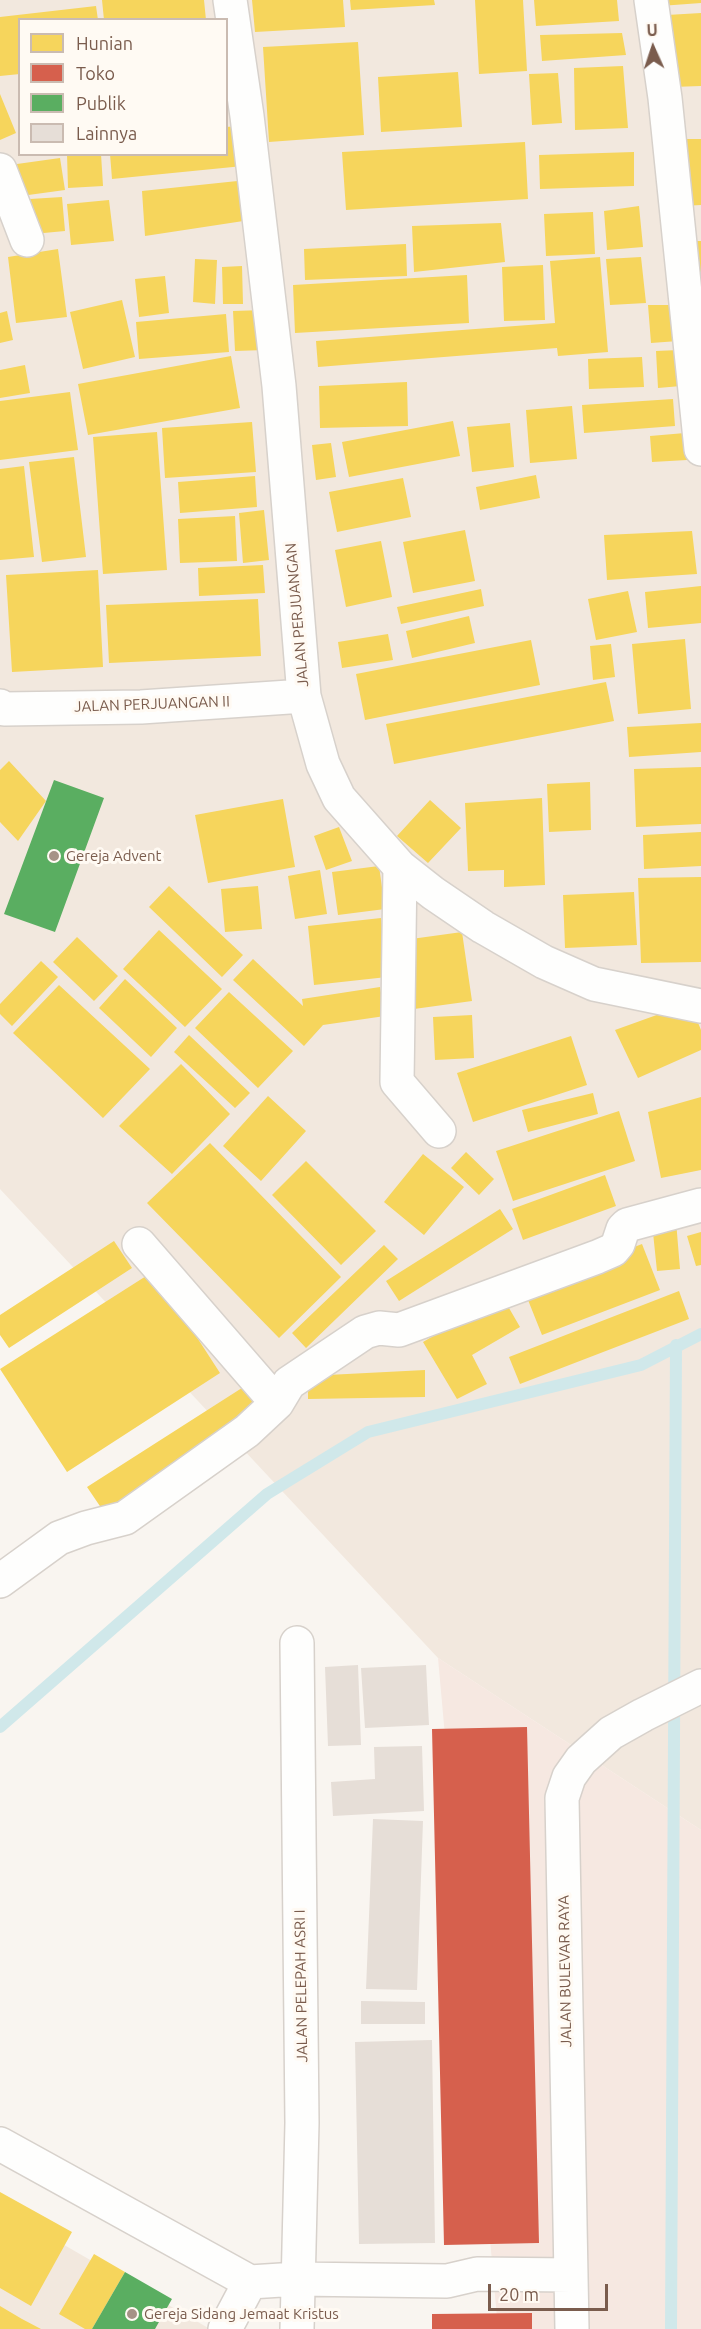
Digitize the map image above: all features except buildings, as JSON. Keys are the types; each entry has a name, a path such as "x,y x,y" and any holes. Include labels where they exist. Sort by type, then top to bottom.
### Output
{"street":[{"name":"JALAN PERJUANGAN","path":"230,0 237,117 279,386 304,696 323,764 339,798 400,867 483,927 544,962 594,984 700,1006"},
{"path":"651,0 665,98 701,449"},
{"path":"0,161 18,155"},
{"path":"0,170 27,240"},
{"name":"JALAN PERJUANGAN II","path":"1,713 141,707 304,696"},
{"path":"400,867 397,1082 439,1131"},
{"path":"0,1581 59,1539 86,1528 125,1518 247,1431 277,1402 289,1383 365,1332 380,1328 399,1330 597,1257 613,1250 627,1225 701,1205"},
{"path":"139,1244 277,1402"},
{"name":"JALAN PELEPAH ASRI I","path":"297,1643 302,2123 297,2329"},
{"name":"JALAN BULEVAR RAYA","path":"572,2329 562,1798 569,1777 581,1760 611,1734 643,1714 693,1690"},
{"path":"0,2144 250,2282 297,2279 447,2281 478,2290 571,2283"},
{"path":"225,2329 250,2282"}],"shaded area":[{"path":"0,0 701,0 701,1830 438,1658 0,1189"},
{"path":"438,1658 701,1830 701,2329 498,2329"},
{"path":"0,2208 210,2329 0,2329"}],"waterway":[{"path":"0,1727 267,1494 368,1432 641,1365 701,1334"},
{"path":"671,2329 676,1345"}],"place":[{"name":"Gereja Advent","path":"54,856"},
{"name":"Gereja Sidang Jemaat Kristus","path":"132,2314"}]}
